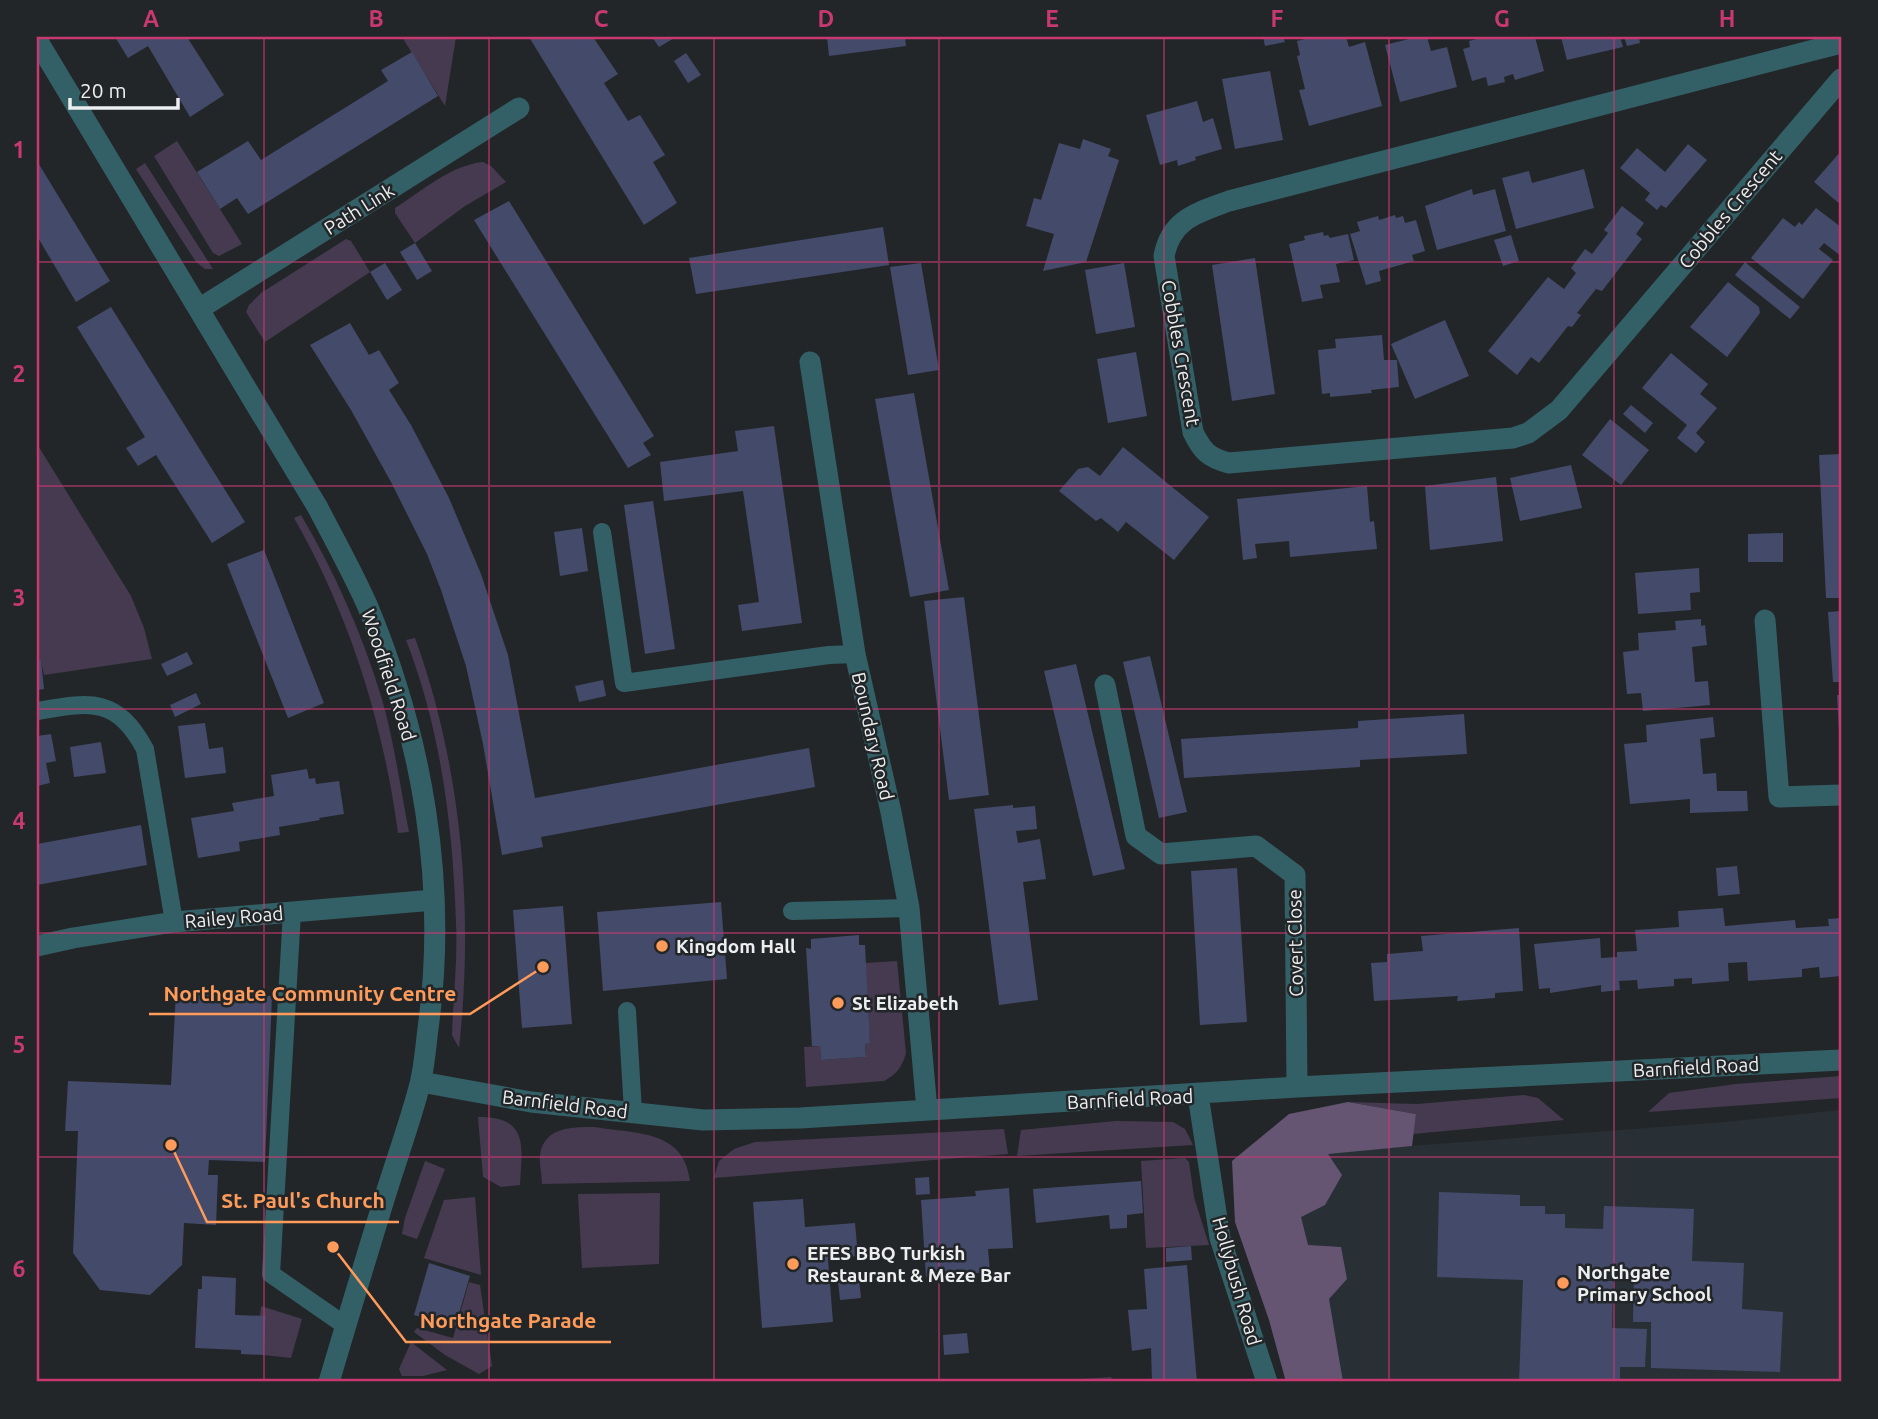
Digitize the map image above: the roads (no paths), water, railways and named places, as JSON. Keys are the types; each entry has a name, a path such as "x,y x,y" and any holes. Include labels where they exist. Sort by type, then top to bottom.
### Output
{"street":[{"name":"Woodfield Road","path":"37,40 318,508 368,608 392,673 414,750 429,831 434,900 434,979 421,1082 329,1382"},
{"name":"Cobbles Crescent","path":"1841,43 1229,201 1186,219 1167,240 1164,256 1193,432 1203,452 1216,460 1229,463 1513,438 1528,433 1559,411 1841,79"},
{"name":"Path Link","path":"199,309 519,108"},
{"name":"Boundary Road","path":"810,362 855,654 891,812 909,908 927,1110"},
{"path":"1765,620 1779,797 1841,795"},
{"name":"Covert Close","path":"1105,685 1136,836 1161,854 1256,846 1295,875 1297,1087"},
{"name":"Railey Road","path":"37,946 174,922 434,900"},
{"name":"Barnfield Road","path":"421,1082 531,1101 703,1120 800,1118 1297,1087 1841,1060"},
{"name":"Hollybush Road","path":"1198,1095 1220,1238 1267,1382"}],"lane":[{"path":"602,532 624,683 855,654"},
{"path":"37,711 72,705 96,706 124,718 135,732 145,749 174,922"},
{"path":"792,911 909,908"},
{"path":"292,912 271,1274 346,1326"},
{"path":"627,1011 633,1112"}],"place":[{"name":"Kingdom Hall","path":"662,946"},
{"name":"Northgate Community Centre","path":"543,967"},
{"name":"St Elizabeth","path":"838,1003"},
{"name":"St. Paul's Church","path":"171,1145"},
{"name":"Northgate Parade","path":"333,1247"},
{"name":"EFES BBQ Turkish Restaurant & Meze Bar","path":"793,1264"},
{"name":"Northgate Primary School","path":"1563,1283"}]}
